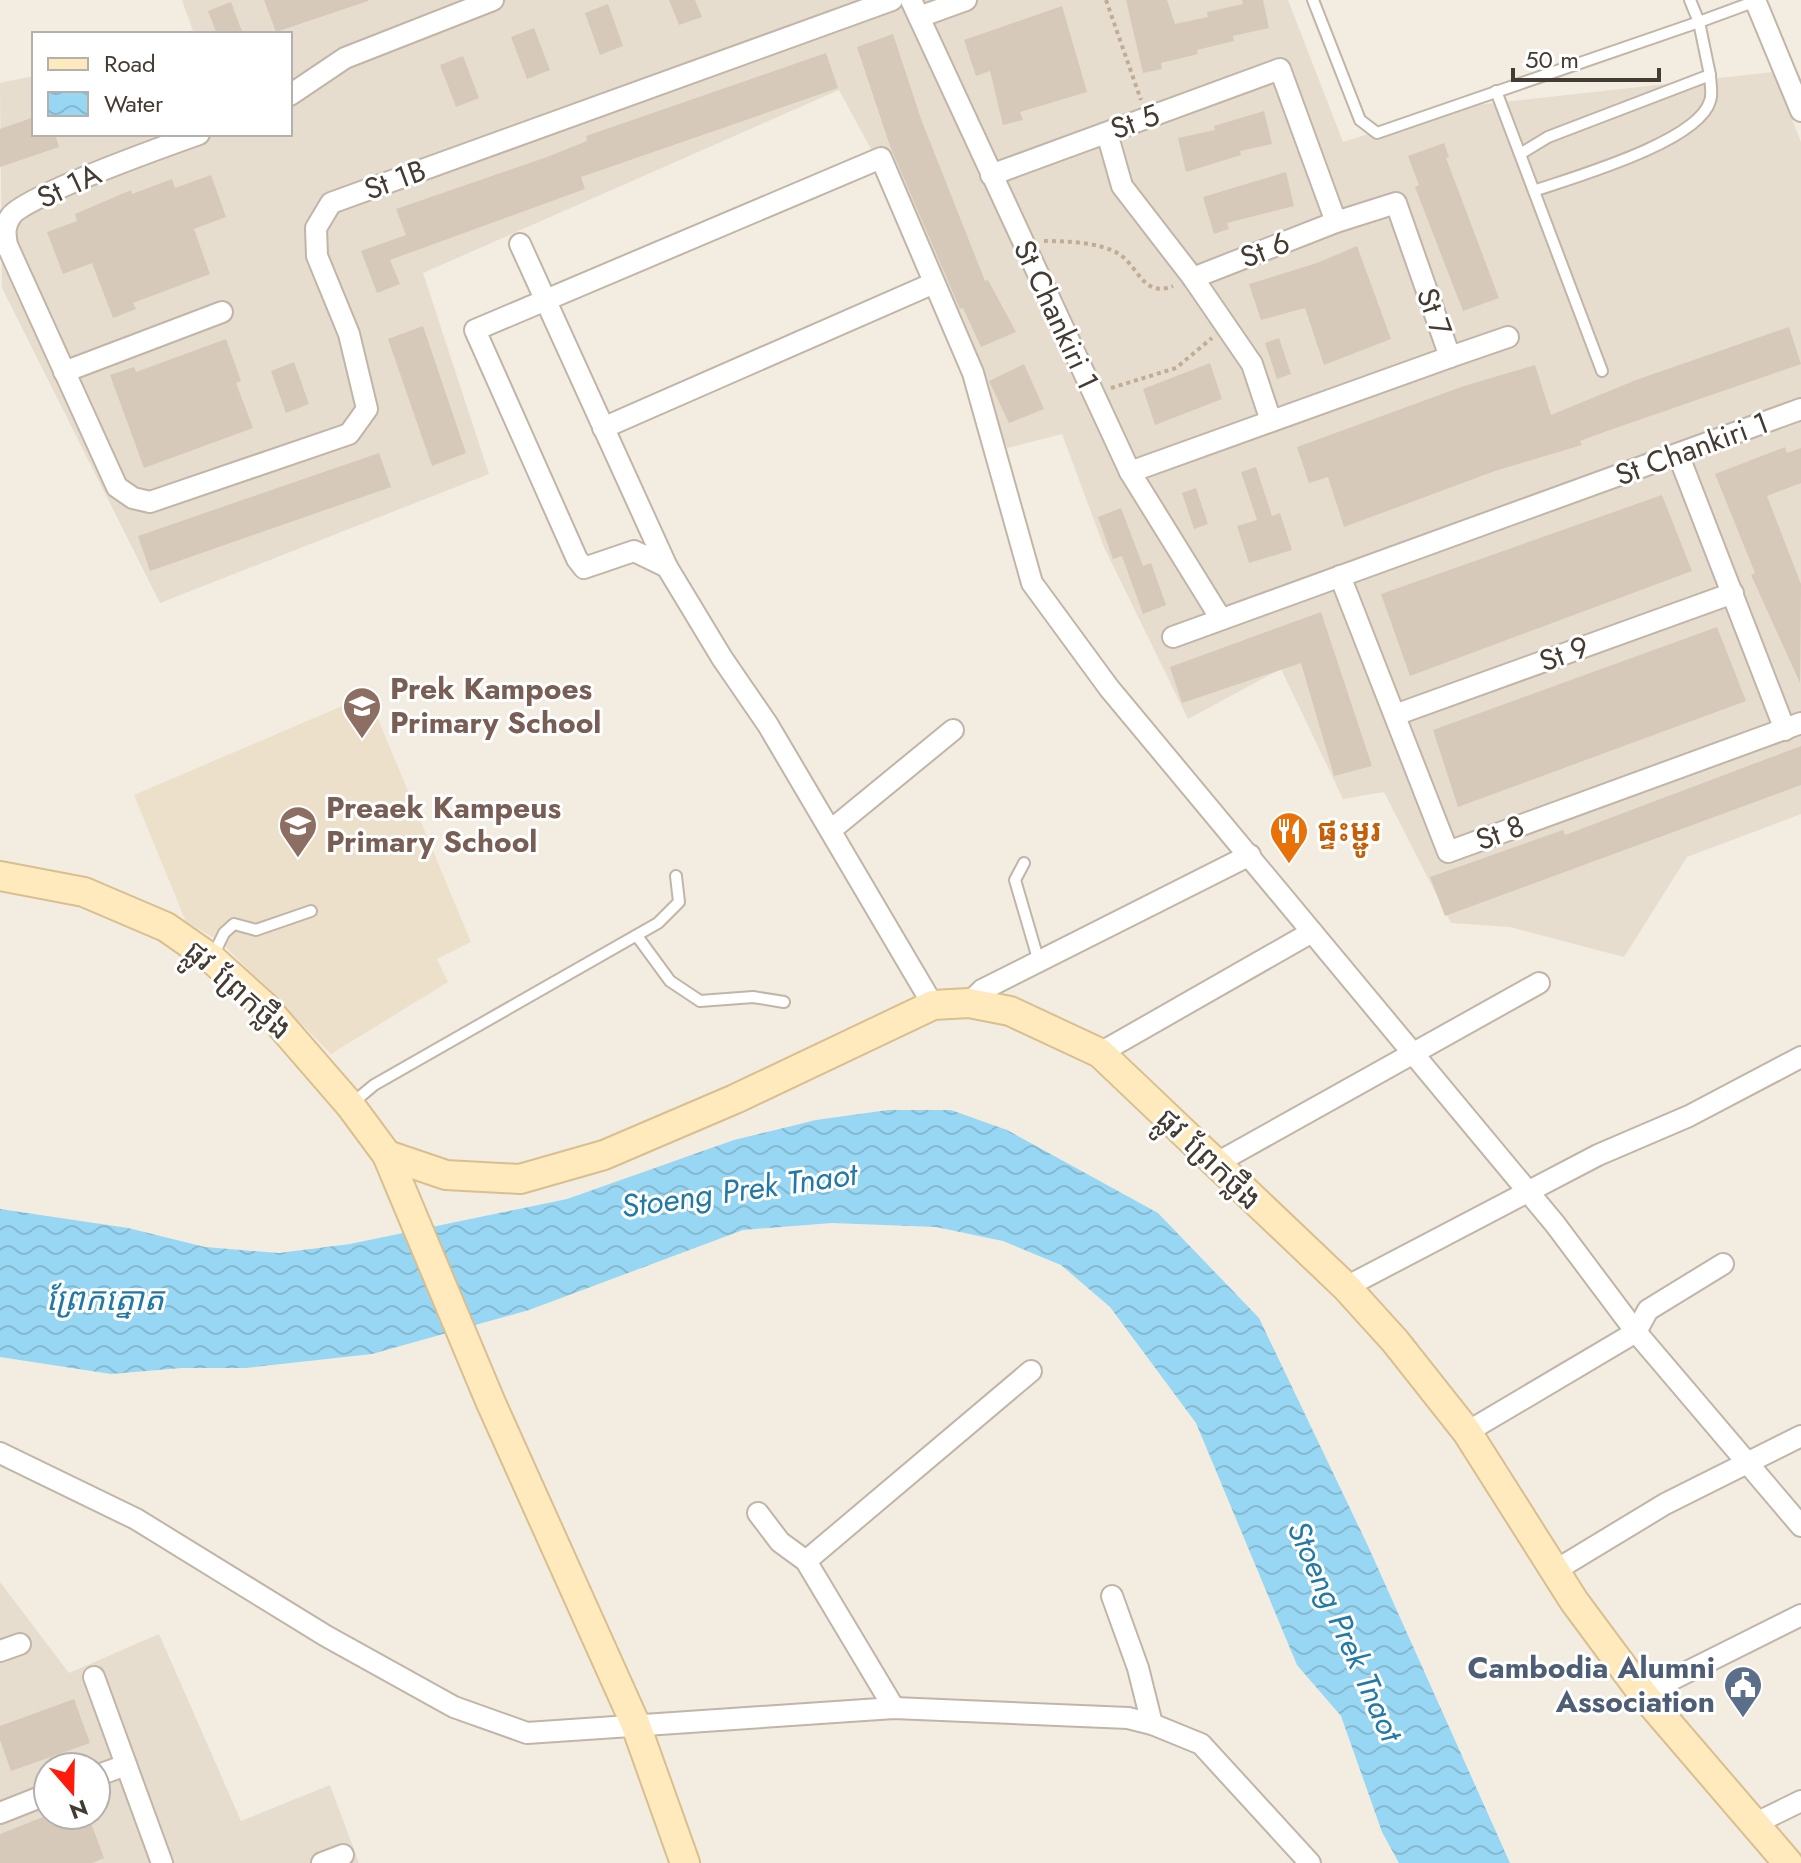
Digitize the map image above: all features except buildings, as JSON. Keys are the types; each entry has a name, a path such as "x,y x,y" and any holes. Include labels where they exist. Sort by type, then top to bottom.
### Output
{"street":[{"path":"292,94 345,58 493,0"},
{"name":"St 1B","path":"150,502 349,434 360,423 367,409 349,334 317,256 316,228 331,203 892,0"},
{"path":"915,8 966,0"},
{"path":"1756,0 1801,111"},
{"name":"St Chankiri 1","path":"915,8 1130,472 1221,619"},
{"name":"St 5","path":"991,175 1280,69 1336,222"},
{"path":"1107,133 1122,186 1193,278 1252,364 1271,421"},
{"name":"St 1A","path":"150,502 133,498 117,487 7,245 4,229 12,213 104,169 194,136"},
{"path":"667,567 634,551 584,568 577,559 475,330 881,158 973,373 1032,583 1109,688 1528,1194 1636,1332 1801,1526"},
{"name":"St 7","path":"1130,472 1450,357 1396,203 1336,222"},
{"name":"St 6","path":"1193,278 1336,222"},
{"path":"520,244 667,567 831,830 933,1005"},
{"path":"603,428 934,283"},
{"path":"64,372 222,312"},
{"path":"1450,357 1508,337"},
{"name":"St Chankiri 1","path":"1173,637 1801,409"},
{"name":"St 8","path":"1340,576 1448,852 1793,726 1733,593 1678,454"},
{"name":"St 9","path":"1395,715 1733,593"},
{"path":"831,830 953,730"},
{"path":"969,1003 982,990 1250,855"},
{"name":"ផ្លូវ ព្រែកថ្លឹង","path":"0,876 84,892 166,927 212,959 265,1007 350,1105 387,1155 491,1403 635,1723 685,1863"},
{"path":"1100,1053 1312,932"},
{"path":"1215,1164 1539,983"},
{"name":"ផ្លូវ ព្រែកថ្លឹង","path":"387,1155 446,1175 520,1179 604,1155 735,1099 933,1005 969,1003 1010,1011 1100,1053 1346,1287 1395,1341 1467,1432 1556,1570 1643,1694 1788,1863"},
{"path":"1346,1287 1598,1155 1689,1116 1801,1057"},
{"path":"1467,1432 1636,1332 1648,1310 1723,1264"},
{"path":"806,1561 1031,1371"},
{"path":"1556,1570 1665,1504 1801,1436"},
{"path":"0,1453 136,1519 326,1636 454,1707 527,1733 635,1723 894,1708 1128,1718 1152,1724 1201,1744 1310,1863"},
{"path":"758,1513 780,1542 806,1561 894,1708"},
{"path":"1112,1596 1138,1668 1152,1724"},
{"path":"1643,1694 1801,1615"},
{"path":"0,1651 20,1644"},
{"path":"94,1677 162,1863"},
{"path":"112,1770 126,1765"},
{"path":"0,1813 32,1800"},
{"path":"1754,1824 1801,1801"},
{"path":"322,1863 343,1855"}],"lane":[{"path":"1313,0 1360,120 1377,133 1756,0"},
{"path":"1534,191 1646,151 1695,123 1710,101 1710,75 1699,22 1690,0"},
{"path":"1520,154 1548,137 1710,75"},
{"path":"1496,91 1602,371"},
{"path":"1024,863 1015,880 1039,962"},
{"path":"350,1105 374,1085 411,1063 658,923 679,902 676,876"},
{"path":"212,959 224,933 234,924 256,930 311,911"},
{"path":"637,936 670,981 700,1001 753,997 784,1002"}],"path":[{"path":"1106,0 1147,118"},
{"path":"1021,240 1066,241 1119,254 1145,284 1163,290 1193,278"},
{"path":"1095,398 1118,383 1176,368 1226,326"}],"shaded area":[{"path":"182,0 1288,0 1343,142 1450,108 1773,72 1801,142 1801,814 1687,857 1624,957 1510,927 1451,923 1384,792 1343,799 1281,669 1188,719 1104,547 1062,434 1007,448 959,312 839,90 423,273 489,474 160,603 2,288 0,83 32,76 32,136 292,136 292,32 193,32"},
{"name":"Preaek Kampeus Primary School","path":"368,695 471,942 437,959 448,982 331,1054 220,941 186,922 134,795"},
{"path":"0,1582 69,1673 159,1634 241,1821 330,1785 359,1863 0,1863"}],"water":[{"name":"ព្រែកត្នោត","path":"888,1110 951,1110 1007,1130 1158,1213 1259,1318 1368,1546 1510,1863 1399,1863 1382,1832 1341,1716 1297,1665 1196,1423 1110,1307 1061,1265 1003,1241 936,1227 832,1223 743,1230 529,1310 372,1354 246,1368 182,1368 111,1374 0,1357 0,1209 128,1228 205,1247 279,1253 350,1244 567,1199 734,1140 816,1120"}],"place":[{"name":"Prek Kampoes Primary School","path":"362,740"},
{"name":"Preaek Kampeus Primary School","path":"298,859"},
{"name":"ផ្ទះម្ជូរ","path":"1289,865"},
{"name":"Cambodia Alumni Association","path":"1743,1719"}],"water label":[{"name":"Stoeng Prek Tnaot","path":"739,1190"},
{"name":"Stoeng Prek Tnaot","path":"1345,1631"}]}
